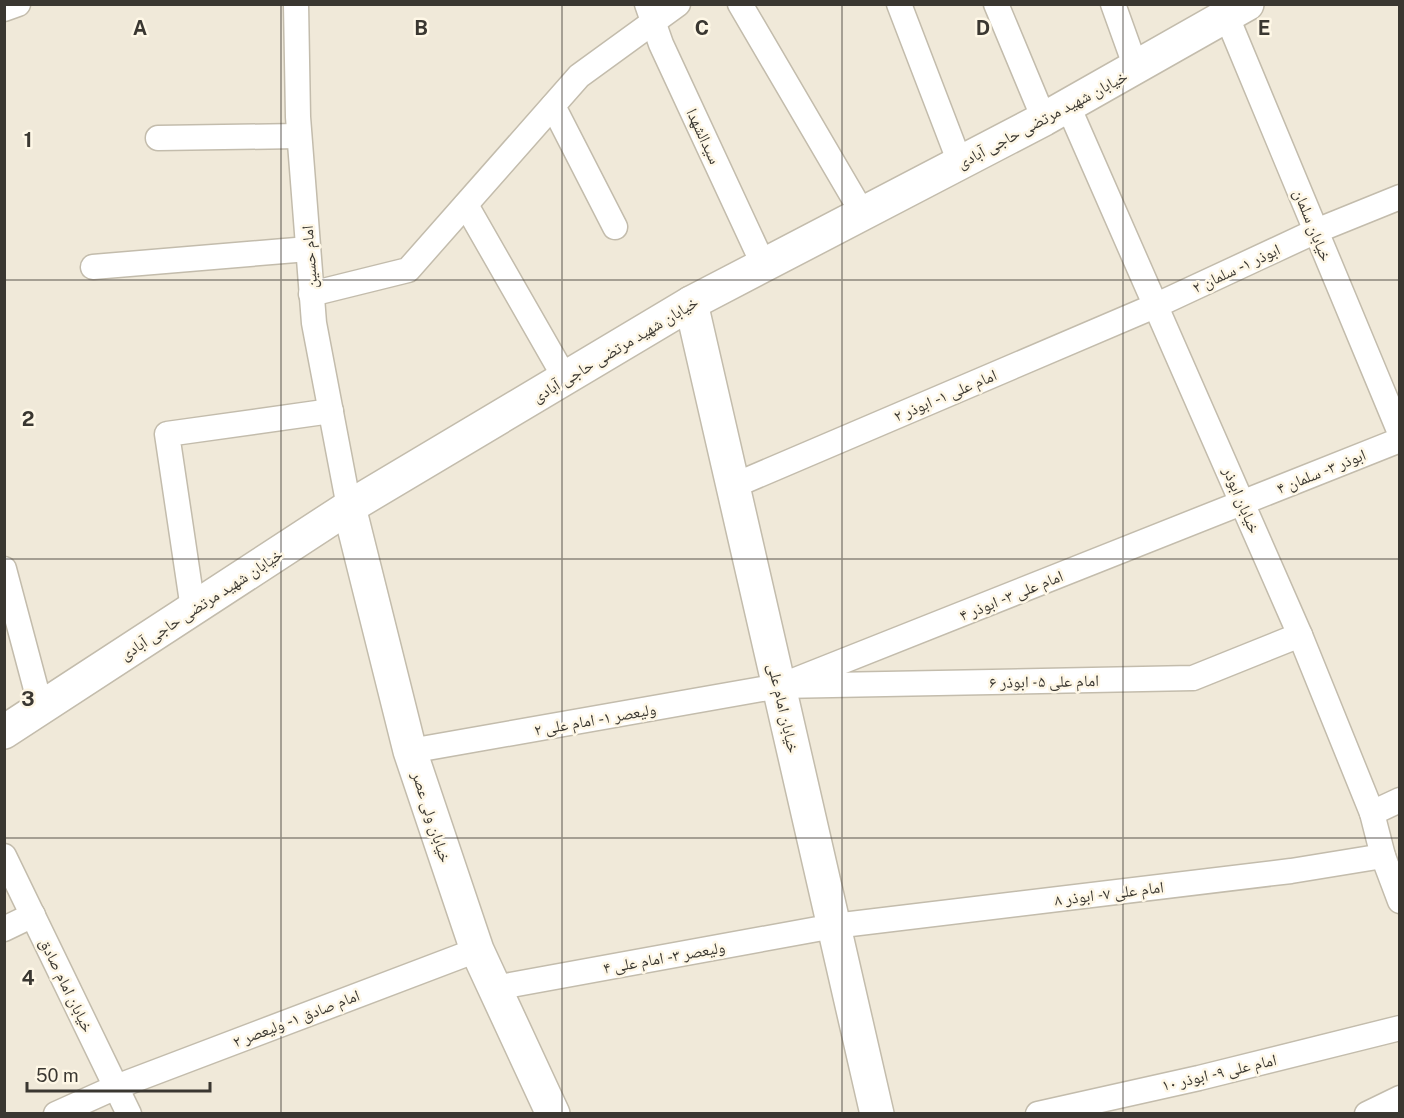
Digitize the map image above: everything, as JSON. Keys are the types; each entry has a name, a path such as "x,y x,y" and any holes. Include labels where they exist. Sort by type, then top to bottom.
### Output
{"street":[{"path":"4,9 18,4"},
{"name":"امام حسین","path":"296,4 299,136 314,323 349,507"},
{"path":"311,294 408,270 579,76 651,13 678,4"},
{"path":"740,4 863,214"},
{"path":"899,4 960,163"},
{"name":"خیابان ابوذر","path":"996,4 1056,112 1157,305 1300,635 1372,813 1383,856 1400,901"},
{"path":"1113,4 1136,68"},
{"name":"خیابان شهید مرتضی حاجی آبادی","path":"4,732 349,507 691,303 1056,112 1237,11"},
{"name":"خیابان سلمان","path":"1237,11 1316,231 1400,433"},
{"name":"سیدالشهدا","path":"651,13 661,44 764,266"},
{"path":"553,106 615,227"},
{"path":"158,138 299,136"},
{"name":"ابوذر ۱ - سلمان ۲","path":"1157,305 1316,231 1400,197"},
{"path":"466,205 565,378"},
{"path":"93,267 308,249"},
{"name":"خیابان امام علی","path":"691,303 877,1113"},
{"name":"امام علی ۱ - ابوذر ۲","path":"733,486 1157,305"},
{"path":"193,609 167,435 331,411"},
{"name":"ابوذر ۳ - سلمان ۴","path":"1243,502 1400,440"},
{"name":"امام علی ۳ - ابوذر ۴","path":"779,686 1243,502"},
{"name":"خیابان ولی عصر","path":"349,507 410,751 477,950 553,1113"},
{"path":"4,569 41,708"},
{"name":"امام علی ۵ - ابوذر ۶","path":"779,686 1193,678 1300,635"},
{"name":"ولیعصر ۱ - امام علی ۲","path":"410,751 779,686"},
{"path":"1372,813 1400,800"},
{"name":"خیابان امام صادق","path":"4,856 129,1113"},
{"name":"امام علی ۷ - ابوذر ۸","path":"834,926 1279,873 1383,856"},
{"path":"4,929 33,915"},
{"name":"ولیعصر ۳ - امام علی ۴","path":"494,988 834,926"},
{"name":"امام صادق ۱ - ولیعصر ۲","path":"56,1113 116,1087 477,950"},
{"name":"امام علی ۹ - ابوذر ۱۰","path":"1038,1113 1199,1078 1400,1028"},
{"path":"1367,1113 1400,1098"}]}
